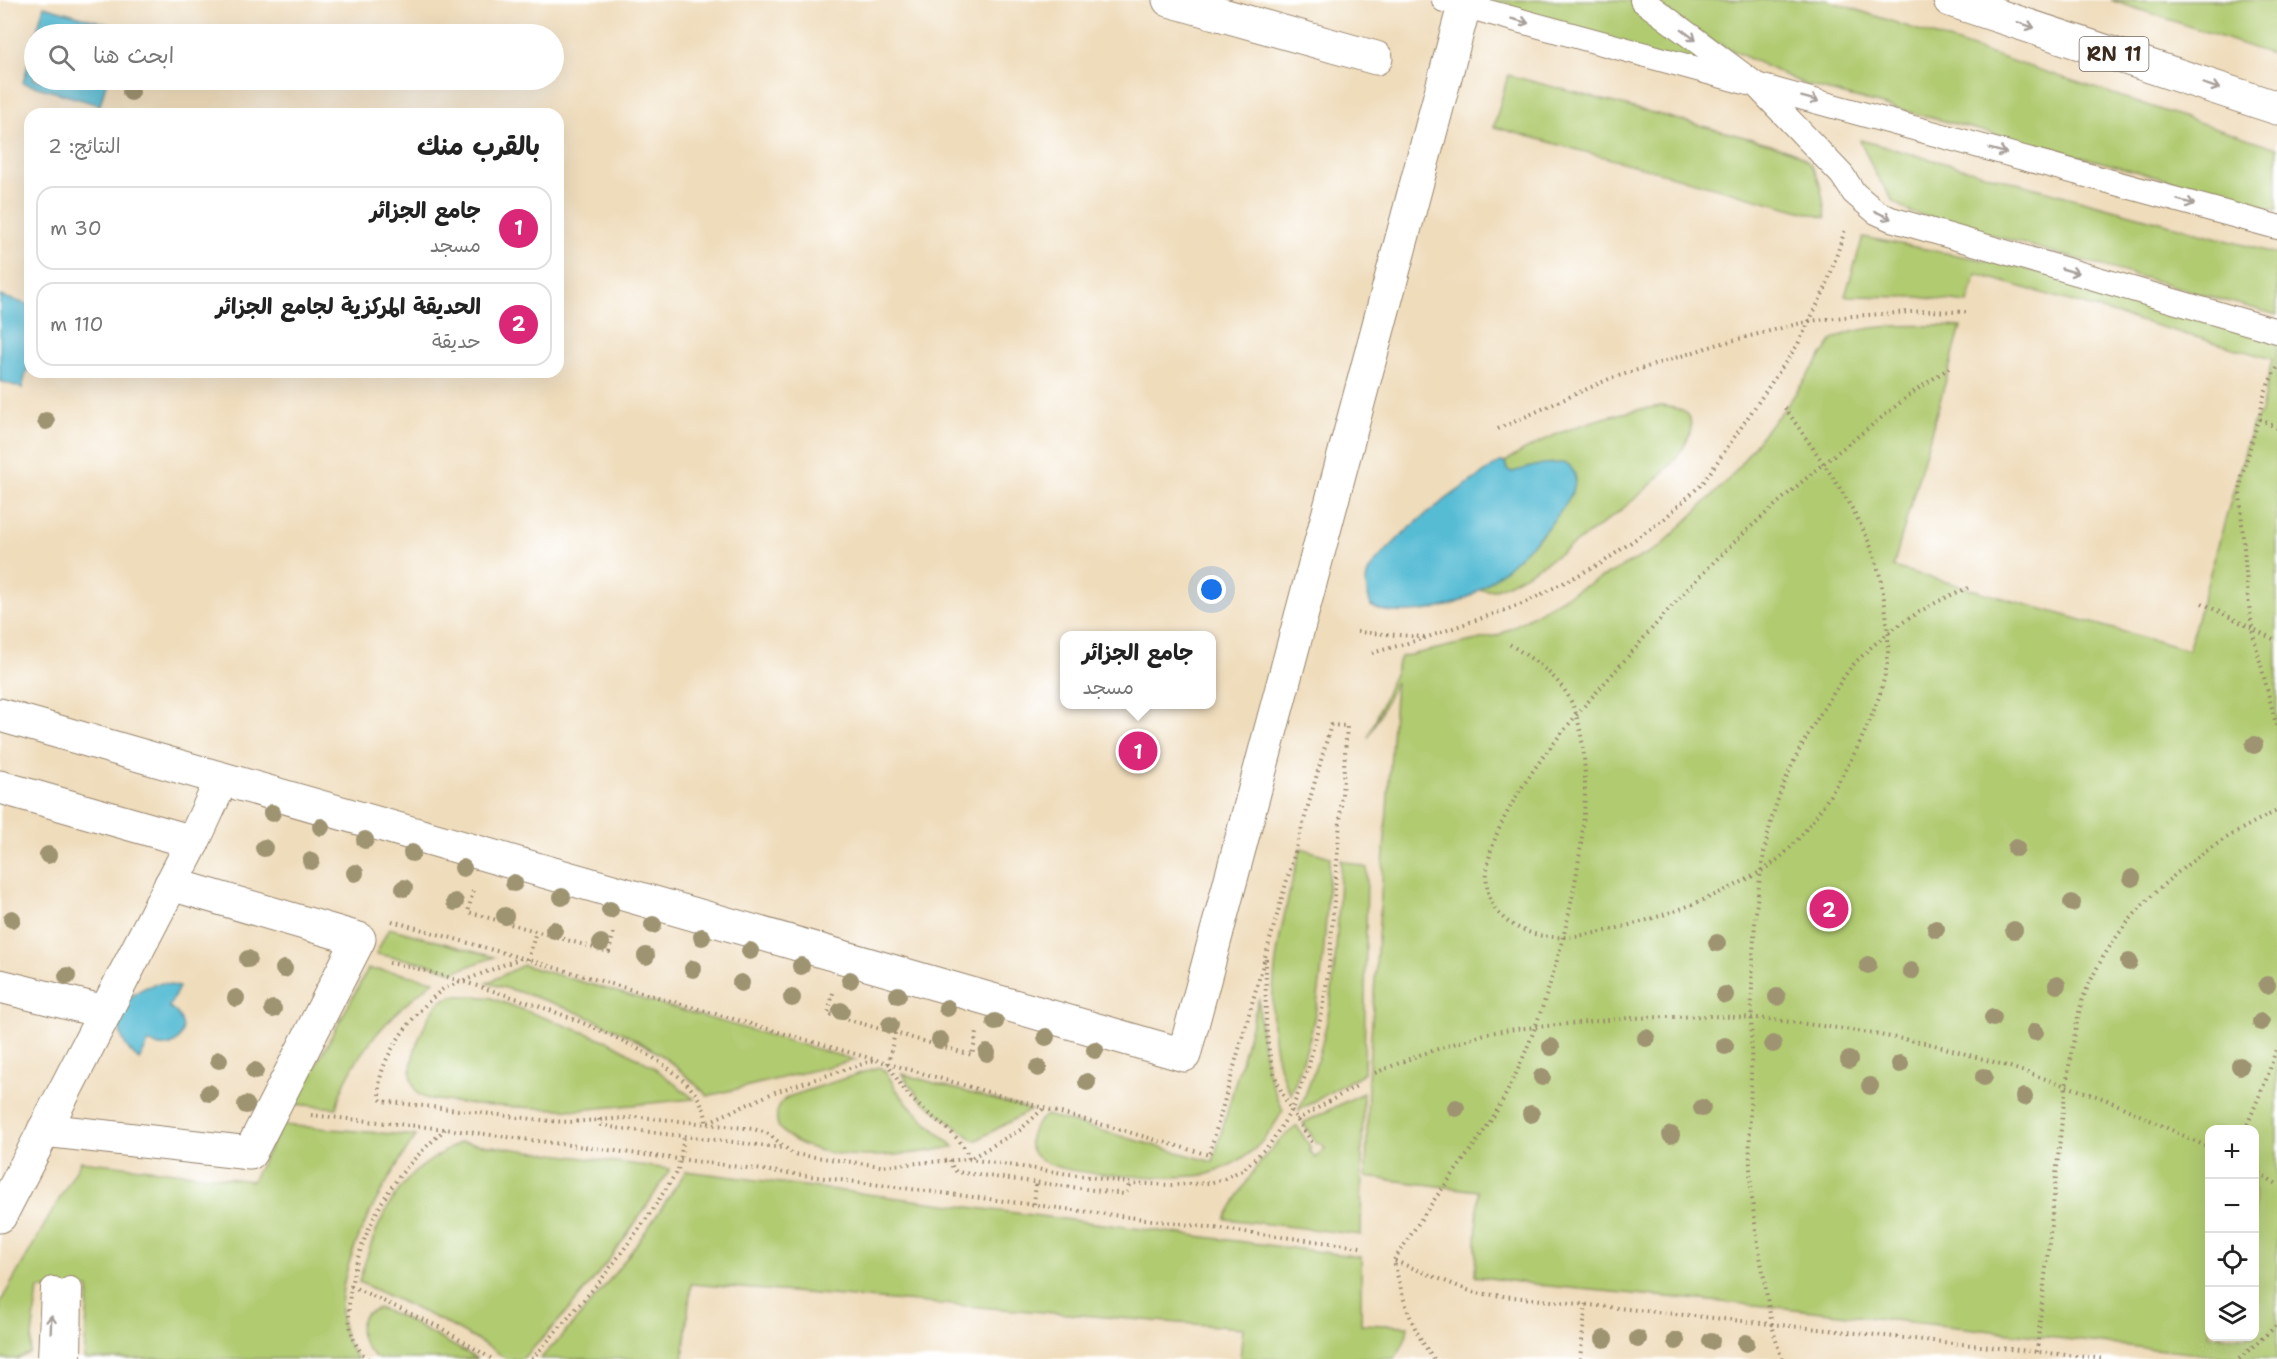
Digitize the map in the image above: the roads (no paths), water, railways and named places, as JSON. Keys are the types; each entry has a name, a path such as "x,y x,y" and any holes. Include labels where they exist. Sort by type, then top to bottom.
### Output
{"main road":[{"path":"1169,0 1376,58"},
{"name":"RN 11","path":"1950,0 2277,108"},
{"path":"0,715 1184,1055 1454,3"},
{"path":"0,1216 171,884 222,779"},
{"path":"0,787 192,842"},
{"path":"44,1130 249,1153 358,939 171,884"},
{"path":"0,986 105,1012"}],"lane":[{"path":"1642,0 1755,84 1842,175 1864,203 1891,219 2277,331"},
{"path":"1454,3 2277,227"},
{"path":"1842,175 1846,208"},
{"path":"50,1359 61,1289 69,1359"}],"water":[{"path":"44,6 107,24 39,24"},
{"path":"48,90 104,90 100,105"},
{"path":"0,296 24,303 25,378 22,388 0,381"},
{"path":"1500,462 1505,462 1507,470 1512,472 1543,464 1562,463 1569,465 1573,470 1575,484 1568,500 1542,533 1490,582 1461,601 1440,608 1416,612 1391,612 1371,606 1366,579 1377,560 1427,514"},
{"path":"163,983 179,987 169,1007 182,1022 180,1037 168,1046 159,1046 149,1042 139,1060 128,1049 122,1037 121,1013 136,993"}],"place":[{"name":"جامع الجزائر","path":"1138,751"},
{"name":"الحديقة المركزية لجامع الجزائر","path":"1829,909"}]}
